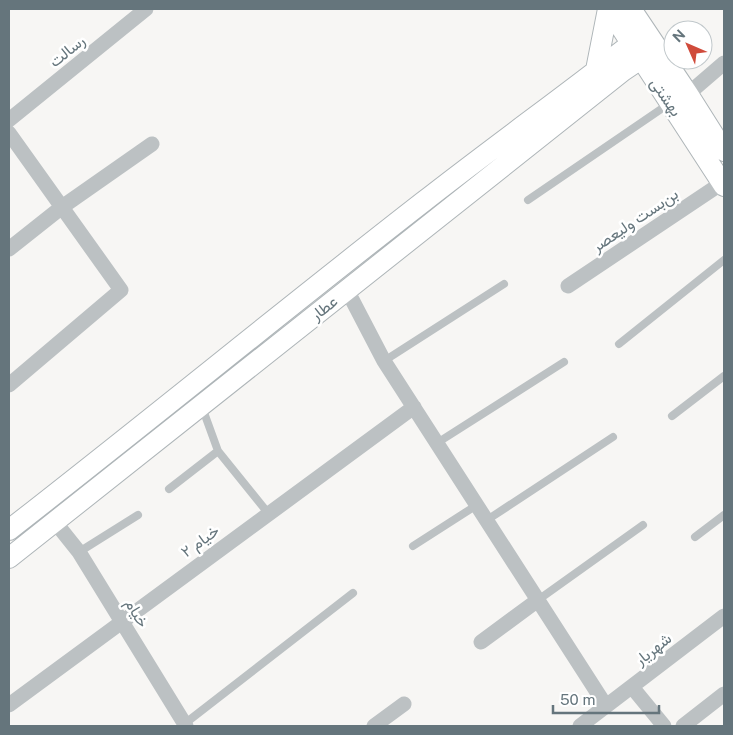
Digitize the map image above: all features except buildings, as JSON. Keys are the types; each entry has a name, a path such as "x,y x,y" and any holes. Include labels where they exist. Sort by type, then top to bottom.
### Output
{"street":[{"name":"رسالت","path":"9,120 146,9"},
{"name":"بهشتی","path":"608,9 688,94 724,151"},
{"path":"596,70 608,9"},
{"name":"بهشتی","path":"631,9 643,45 670,103 723,184"},
{"name":"عطار","path":"9,558 347,290 585,90 596,70 643,45"},
{"name":"عطار","path":"9,530 415,208 585,90 623,71 643,45"},
{"path":"688,94 724,63"},
{"path":"9,133 121,290 9,386"},
{"path":"9,249 62,207 152,144"},
{"name":"بن‌بست ولیعصر","path":"568,286 723,184"},
{"path":"347,290 384,361 606,706"},
{"name":"خیام ۲","path":"9,706 121,621 414,406"},
{"name":"خیام","path":"55,522 79,552 184,726"},
{"path":"481,642 538,600"},
{"name":"شهریار","path":"580,726 724,616"},
{"path":"632,687 664,726"},
{"path":"683,726 724,694"},
{"path":"374,726 404,704"}],"lane":[{"path":"528,200 670,103"},
{"path":"619,344 724,260"},
{"path":"384,361 504,284"},
{"path":"437,443 564,362"},
{"path":"672,416 724,376"},
{"path":"202,405 218,451 268,513"},
{"path":"486,520 613,436"},
{"path":"169,489 218,451"},
{"path":"413,546 477,505"},
{"path":"79,552 138,515"},
{"path":"695,537 724,515"},
{"path":"538,600 643,525"},
{"path":"184,726 353,593"}]}
